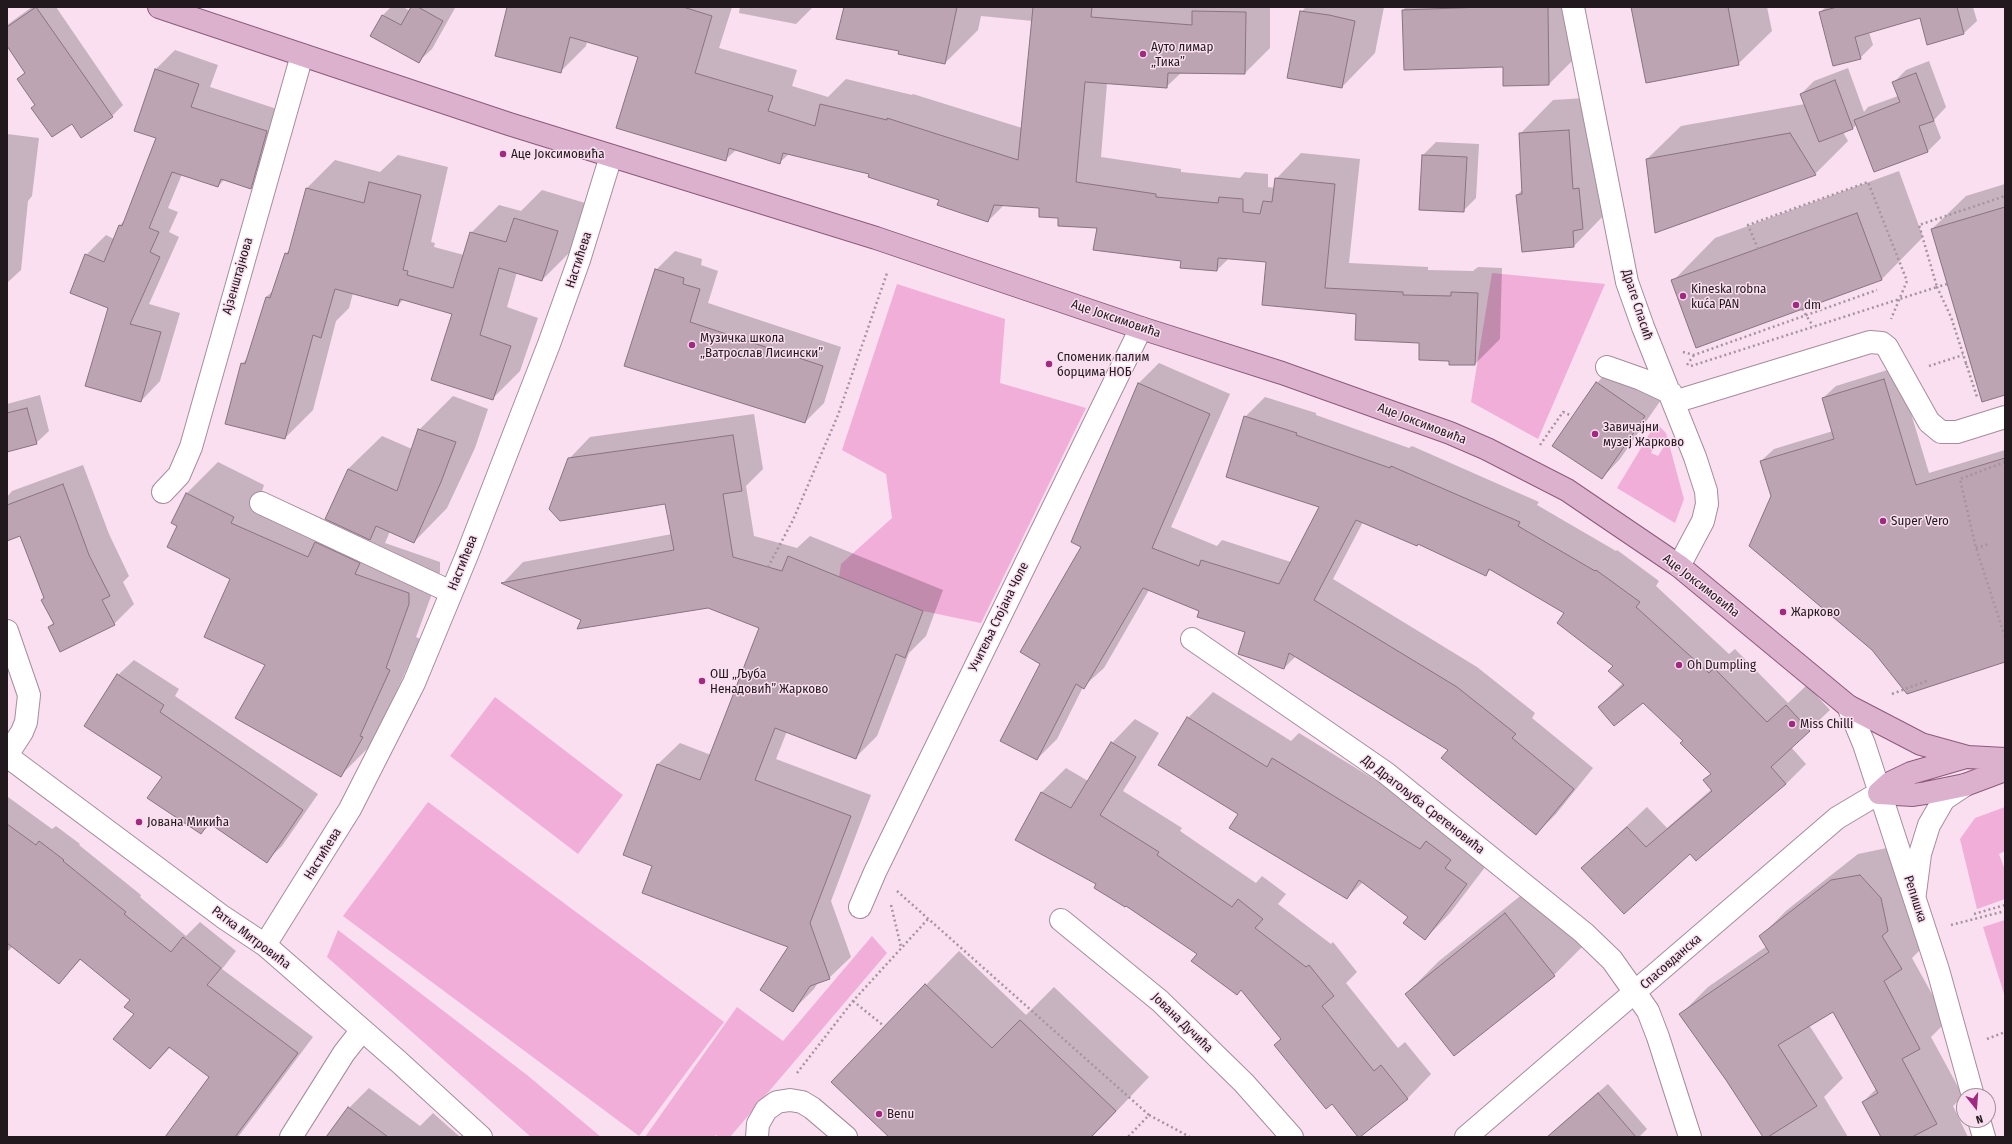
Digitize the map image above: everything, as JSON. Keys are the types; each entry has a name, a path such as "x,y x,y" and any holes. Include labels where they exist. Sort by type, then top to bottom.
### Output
{"main road":[{"name":"Аце Јоксимовића","path":"159,7 611,156 876,238 1347,396 1450,433 1487,449 1567,490 1679,566 1848,706 1921,744 1968,756 2005,759"},
{"path":"1879,793 1890,783 1911,773 1968,756"},
{"path":"1879,793 1913,795 1965,785 2005,770"}],"street":[{"name":"Драге Спасић","path":"1574,7 1627,282 1642,327 1673,398 1704,482 1707,504 1704,521 1679,566"},
{"name":"Ајзенштајнова","path":"163,492 179,475 191,447 302,55"},
{"name":"Настићева","path":"265,945 350,809 414,683 552,337 580,260 611,156"},
{"name":"Учитеља Стојана Чоле","path":"860,907 880,876 1141,328"},
{"path":"1607,367 1641,379 1673,398 1870,342 1882,343 1887,347 1904,374 1929,422 1941,432 1957,432 2005,417"},
{"path":"261,503 451,592"},
{"path":"7,631 29,695 28,713 24,727 7,756"},
{"name":"Др Драгољуба Сретеновића","path":"1192,639 1386,773 1584,933 1612,960 1648,1011 1658,1037 1690,1137"},
{"name":"Репишка","path":"1848,706 1864,744 1915,898 1938,970 1971,1088"},
{"name":"Ратка Митровића","path":"7,756 223,917 265,945 481,1137"},
{"path":"1915,898 1920,854 1929,825 1944,799 1965,785"},
{"name":"Спасовданска","path":"1466,1137 1837,818 1879,793"},
{"name":"Јована Дучића","path":"1061,920 1160,1001 1244,1083 1292,1137"},
{"path":"291,1137 344,1053 362,1030"},
{"path":"757,1137 758,1124 766,1110 777,1102 790,1100 802,1102 812,1108 846,1137"}],"path":[{"path":"1758,249 1748,225 1868,182 1907,281 1882,343"},
{"path":"1980,403 1965,364 1951,317 1937,287 1919,226 2005,196"},
{"path":"768,567 793,520 838,415 887,273"},
{"path":"1694,355 1686,367 1947,284"},
{"path":"1681,352 1694,355 1877,290"},
{"path":"1802,309 1813,326"},
{"path":"1904,374 1963,355"},
{"path":"1965,364 1970,362"},
{"path":"1543,441 1564,412 1572,416"},
{"path":"2005,462 1960,479 1976,548 2005,637"},
{"path":"1976,548 1989,544"},
{"path":"1892,694 1930,680"},
{"path":"880,876 1149,1115 1190,1137"},
{"path":"880,876 901,948"},
{"path":"1974,914 2005,905"},
{"path":"1976,920 2005,911"},
{"path":"803,1066 853,1001 928,919"},
{"path":"853,1001 884,1026"},
{"path":"1128,1137 1149,1115"}],"shaded area":[{"path":"1492,273 1605,284 1538,439 1471,402"},
{"path":"897,284 1005,319 1000,383 1086,408 981,623 923,611 839,577 841,564 892,518 886,474 842,450"},
{"path":"1656,423 1666,433 1684,499 1675,523 1617,488","holes":["1659,439 1666,443 1658,456 1651,453"]},
{"path":"495,697 623,795 578,854 450,756"},
{"path":"428,802 724,1022 639,1136 343,916"},
{"path":"2005,807 2005,851 1999,854 2005,870 2005,899 1977,909 1960,839 1975,818"},
{"path":"2005,920 2005,997 1983,927"},
{"path":"338,930 527,1075 601,1137 531,1137 327,957"},
{"path":"872,936 887,953 730,1137 719,1137 716,1135 714,1137 645,1137 737,1007 783,1041"}],"building":[{"path":"36,7 113,117 81,138 72,124 52,137 31,108 35,105 17,79 25,73 7,46 7,27"},
{"path":"411,7 418,7 443,21 419,63 370,36 382,15 401,25"},
{"path":"507,7 683,7 712,16 695,73 773,96 768,111 815,126 820,104 887,120 887,118 1018,160 1033,7 1092,7 1091,17 1192,25 1192,11 1246,12 1245,74 1168,73 1167,88 1085,82 1076,182 1156,194 1156,197 1218,203 1219,197 1243,199 1243,212 1260,214 1263,201 1272,202 1275,178 1335,184 1325,288 1403,292 1403,295 1451,296 1451,292 1478,293 1475,365 1449,365 1449,361 1419,360 1419,343 1355,340 1356,314 1262,305 1266,262 1218,258 1217,271 1180,268 1181,261 1093,250 1097,228 1058,226 1058,218 1039,217 1039,208 994,205 988,222 937,205 939,200 868,177 869,174 783,153 780,164 729,148 726,161 616,128 638,57 570,37 561,73 495,56"},
{"path":"844,7 957,7 945,64 898,54 899,51 836,39"},
{"path":"1484,7 1548,7 1549,85 1503,86 1503,67 1404,70 1402,10"},
{"path":"1631,7 1728,7 1739,65 1646,83"},
{"path":"1837,7 1957,7 1964,34 1927,45 1920,18 1855,37 1861,59 1833,66 1819,12"},
{"path":"1300,11 1329,15 1355,21 1342,88 1287,78"},
{"path":"155,69 199,84 191,107 267,131 251,189 221,179 218,187 172,172 149,228 159,232 150,252 160,257 130,324 161,332 141,402 85,386 108,308 70,293 85,254 104,262 119,225 122,226 156,138 134,131"},
{"path":"1916,73 1934,121 1919,126 1928,152 1874,172 1854,120 1900,102 1892,82"},
{"path":"1835,80 1853,129 1819,142 1800,94"},
{"path":"1569,130 1573,189 1579,188 1583,229 1573,231 1574,247 1522,252 1516,195 1522,194 1519,133"},
{"path":"1790,133 1816,175 1655,233 1646,159"},
{"path":"1422,155 1467,157 1464,212 1419,210"},
{"path":"369,182 421,195 403,270 408,271 407,275 453,288 470,232 506,242 514,218 558,231 542,281 499,268 480,335 511,346 493,400 431,380 452,314 400,299 398,306 335,289 321,338 313,335 285,439 225,424 241,363 245,364 266,297 270,298 285,253 288,254 306,188 364,203"},
{"path":"2005,207 2005,395 1982,402 1931,229"},
{"path":"1857,213 1882,280 1696,348 1671,280"},
{"name":"Музичка школа „Ватрослав Лисински”","path":"655,269 684,278 683,284 700,289 690,322 823,366 805,423 624,366"},
{"name":"Super Vero","path":"1884,379 1916,485 2005,458 2005,662 1907,694 1872,650 1749,546 1771,496 1760,461 1834,439 1822,398"},
{"path":"1596,382 1645,416 1602,479 1552,446"},
{"path":"1138,383 1210,414 1152,548 1199,566 1201,560 1279,584 1319,507 1226,477 1244,416 1297,433 1296,435 1390,468 1391,466 1520,522 1518,526 1595,571 1596,570 1640,602 1636,607 1709,673 1714,668 1767,722 1786,705 1810,731 1771,767 1786,784 1696,861 1690,854 1624,914 1581,868 1627,827 1646,847 1712,791 1703,780 1711,774 1680,743 1683,741 1643,703 1614,726 1598,707 1624,685 1608,671 1613,666 1557,623 1564,613 1489,569 1486,576 1418,544 1417,546 1356,520 1314,600 1457,687 1516,734 1512,738 1574,789 1536,835 1441,758 1448,750 1289,653 1284,669 1238,654 1245,632 1197,617 1199,611 1143,588 1084,689 1076,684 1037,760 1000,741 1040,664 1020,652 1081,547 1071,542"},
{"path":"27,408 37,444 7,452 7,413"},
{"path":"418,429 456,442 441,482 414,543 376,526 370,540 325,519 348,469 397,491"},
{"path":"733,435 742,491 723,494 733,557 782,571 788,556 923,611 905,658 896,654 856,759 775,728 755,780 851,816 810,923 830,979 810,986 793,1012 760,990 788,947 642,893 652,866 623,855 657,764 700,780 759,628 708,608 577,629 581,620 501,583 674,550 665,504 560,521 549,509 568,458"},
{"path":"63,484 89,555 110,596 102,600 115,625 60,652 48,627 54,624 41,600 44,598 20,536 7,541 7,505"},
{"path":"186,493 234,517 231,523 308,557 315,542 360,563 355,574 409,593 409,604 386,668 390,670 360,736 363,737 341,777 235,718 265,665 204,637 230,579 167,547 177,526 171,523"},
{"path":"117,674 164,705 160,712 303,810 267,863 209,823 201,834 147,798 162,777 84,726"},
{"path":"1187,717 1267,767 1272,758 1420,849 1426,841 1451,860 1445,868 1467,884 1425,940 1403,923 1408,917 1359,880 1347,899 1229,828 1238,814 1158,765"},
{"path":"1111,742 1136,757 1100,815 1159,852 1157,855 1232,907 1238,899 1263,919 1255,928 1306,967 1309,965 1334,996 1322,1006 1374,1071 1381,1065 1408,1099 1360,1137 1358,1137 1332,1104 1326,1109 1274,1045 1281,1039 1241,990 1237,995 1191,961 1197,954 1126,906 1125,907 1094,888 1096,884 1015,840 1041,792 1071,808"},
{"path":"7,824 36,845 39,841 64,860 63,861 126,912 124,914 171,952 183,937 221,968 207,985 298,1053 235,1137 165,1137 209,1077 169,1047 150,1069 113,1039 134,1014 124,1007 130,1000 80,959 59,984 7,943"},
{"path":"1860,875 1881,898 1888,931 1882,936 1902,969 1884,981 1920,1049 1902,1059 1937,1124 1912,1137 1881,1137 1862,1102 1878,1093 1833,1012 1778,1045 1817,1106 1768,1137 1763,1137 1726,1080 1679,1014 1769,952 1759,936 1831,880"},
{"path":"1505,913 1555,976 1454,1056 1405,994"},
{"path":"925,984 992,1048 1020,1020 1116,1111 1091,1137 889,1137 831,1082"},
{"path":"1598,1093 1636,1137 1547,1137"},
{"path":"348,1107 388,1137 326,1137"}],"place":[{"name":"Ауто лимар „Тика”","path":"1143,54"},
{"name":"Аце Јоксимовића","path":"503,154"},
{"name":"Kineska robna kuća PAN","path":"1683,296"},
{"name":"dm","path":"1796,305"},
{"name":"Музичка школа „Ватрослав Лисински”","path":"692,345"},
{"name":"Споменик палим борцима НОБ","path":"1049,364"},
{"name":"Завичајни музеј Жарково","path":"1595,434"},
{"name":"Super Vero","path":"1883,521"},
{"name":"Жарково","path":"1783,612"},
{"name":"Oh Dumpling","path":"1679,665"},
{"name":"ОШ „Љуба Ненадовић” Жарково","path":"702,681"},
{"name":"Miss Chilli","path":"1792,724"},
{"name":"Јована Микића","path":"139,822"},
{"name":"Benu","path":"879,1114"}]}
